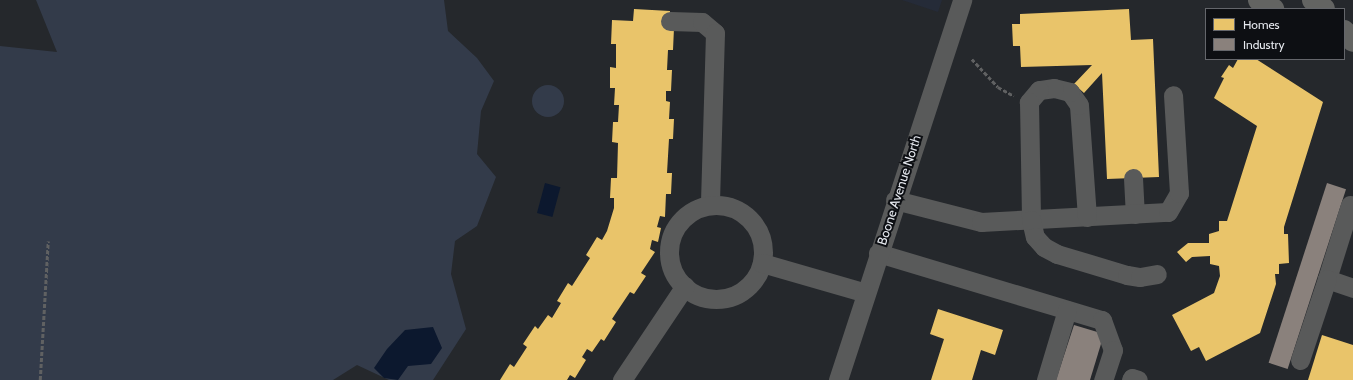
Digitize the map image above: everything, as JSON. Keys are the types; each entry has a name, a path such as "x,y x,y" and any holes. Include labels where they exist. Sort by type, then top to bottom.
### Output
{"main road":[{"path":"1259,0 1271,8"},
{"path":"1312,0 1323,8"},
{"path":"1345,32 1353,41"}],"street":[{"name":"Boone Avenue North","path":"838,380 895,200 962,0"},
{"path":"670,21 702,22 714,33 710,205"},
{"path":"1087,216 1079,105 1070,92 1054,88 1039,90 1029,102 1031,220 1035,236 1044,247 1057,254 1127,275 1140,277 1157,274"},
{"path":"895,200 981,222 1168,212 1178,193 1173,95"},
{"path":"1133,178 1135,214"},
{"path":"710,205 738,210 751,219 759,232 764,248 762,263 751,283 732,296 717,299 702,297 685,286 671,265 669,250 672,234 680,221 693,211 710,205"},
{"path":"1300,360 1328,279 1350,205"},
{"path":"878,254 1102,320 1113,350 1103,380"},
{"path":"762,263 866,293"},
{"path":"1328,279 1353,288"},
{"path":"622,380 685,286"},
{"path":"1046,380 1067,310"},
{"path":"1131,380 1132,378 1138,380"}],"path":[{"path":"972,59 998,87 1029,102"},
{"path":"40,380 48,241"}],"shaded area":[{"path":"36,0 444,0 448,31 477,58 494,81 481,111 477,154 496,177 477,226 455,241 451,274 466,329 433,380 389,380 357,365 333,380 0,380 0,46 57,52"},
{"path":"902,0 942,0 938,12"},
{"path":"545,85 551,85 561,92 564,101 563,107 557,114 551,117 545,117 535,110 532,104 532,98 539,88"},
{"path":"545,183 560,187 552,217 537,213"},
{"path":"433,327 442,348 431,364 408,366 398,380 384,378 374,368 387,349 405,330"}],"building: Homes":[{"path":"634,9 670,11 669,28 674,28 673,50 668,50 667,70 672,70 671,91 666,91 666,101 670,102 669,119 674,119 673,139 669,139 667,173 672,173 671,194 666,194 665,217 660,216 657,227 661,228 658,242 652,240 650,249 655,252 641,273 646,276 634,294 630,292 612,319 616,322 604,341 601,339 592,352 587,349 582,357 586,360 575,378 570,375 567,380 500,380 510,364 514,367 527,347 523,344 535,326 538,329 548,315 552,318 561,303 557,301 568,283 572,286 590,258 586,255 597,237 602,240 607,231 614,208 614,198 610,198 611,178 617,178 618,143 612,142 613,122 618,122 619,105 614,105 615,88 610,88 610,67 616,68 616,44 611,44 612,20 633,21"},
{"path":"1129,9 1131,40 1153,39 1159,177 1107,179 1102,73 1084,93 1074,84 1092,65 1021,67 1020,46 1013,46 1012,24 1020,24 1020,14"},
{"path":"1237,60 1258,60 1323,102 1284,227 1284,234 1288,234 1289,263 1279,264 1279,274 1275,274 1276,284 1260,333 1206,361 1199,347 1191,351 1172,315 1214,293 1220,276 1219,266 1210,264 1210,256 1192,257 1186,262 1177,252 1188,243 1209,243 1209,234 1219,231 1219,221 1227,221 1257,126 1214,98 1224,78 1221,77 1229,65 1233,68"},
{"path":"938,309 1003,330 995,355 981,350 972,380 931,380 944,339 930,334"},
{"path":"1322,335 1353,345 1353,380 1308,380"}],"building: Industry":[{"path":"1327,183 1346,189 1288,369 1269,363"},
{"path":"1074,325 1104,334 1090,380 1056,380"}]}
